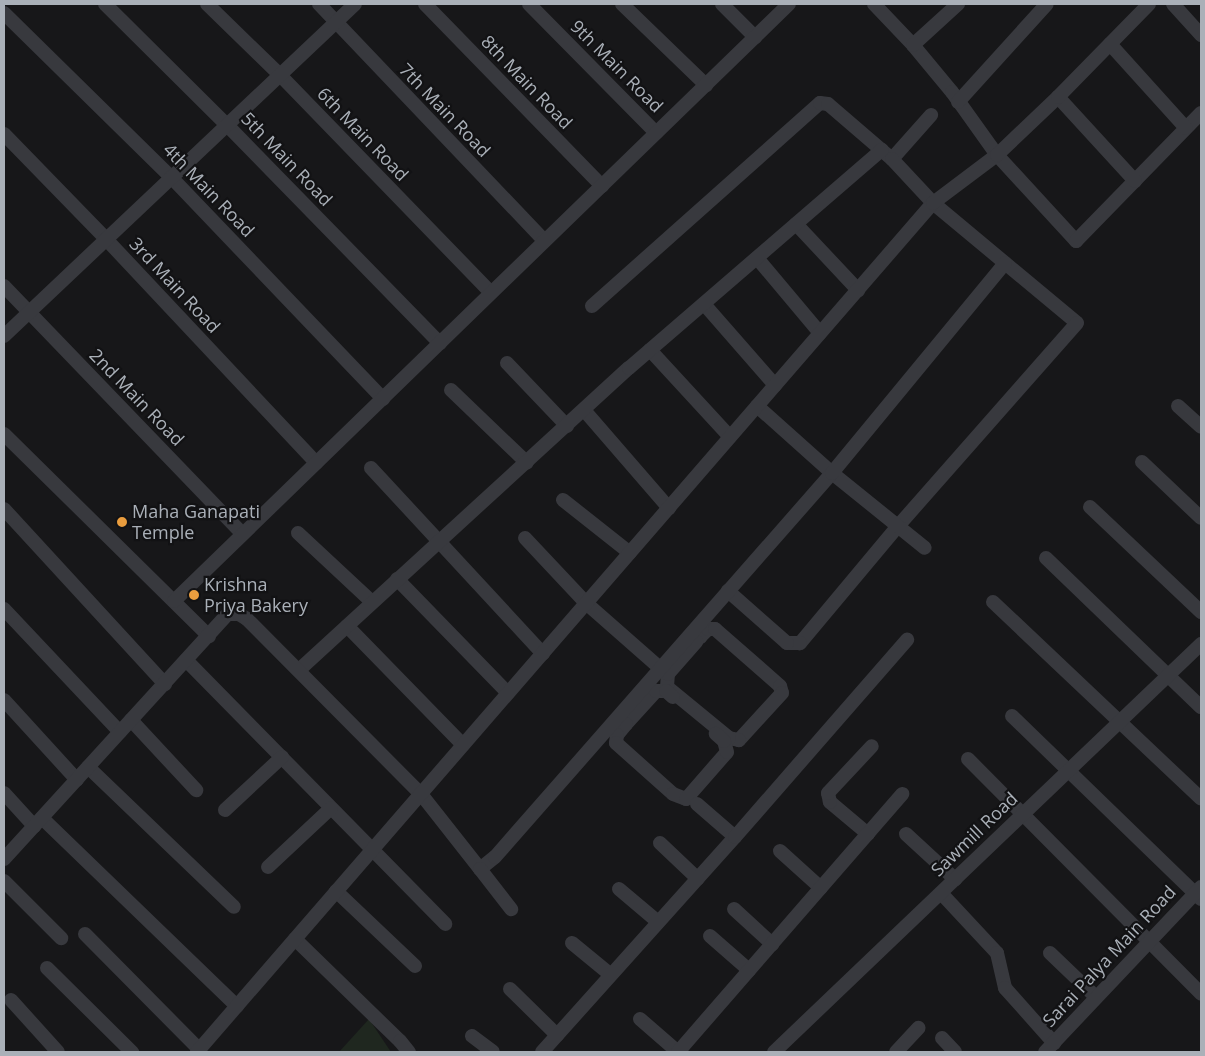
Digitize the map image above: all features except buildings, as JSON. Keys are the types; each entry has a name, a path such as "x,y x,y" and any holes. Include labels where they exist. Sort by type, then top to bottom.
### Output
{"street":[{"name":"5th Main Road","path":"104,4 227,125 440,343"},
{"name":"6th Main Road","path":"207,4 280,75 491,293"},
{"name":"7th Main Road","path":"319,4 545,241"},
{"path":"4,336 355,4"},
{"name":"8th Main Road","path":"426,4 602,186"},
{"name":"9th Main Road","path":"529,4 656,133"},
{"path":"622,4 706,85"},
{"path":"722,4 755,38"},
{"path":"174,601 789,4"},
{"path":"874,4 913,45 997,155 1076,241 1201,113"},
{"path":"913,45 958,4"},
{"path":"958,102 1047,4"},
{"path":"85,934 198,1051 933,203 997,155 1058,98 1149,4"},
{"path":"1173,4 1201,35"},
{"name":"4th Main Road","path":"4,13 171,177 383,399"},
{"path":"1110,44 1186,128"},
{"path":"1058,98 1135,181"},
{"path":"592,306 820,103 828,104 887,155 933,203 1078,323 898,526 800,643 787,643 728,591"},
{"path":"299,670 650,350 796,224 887,155 931,115"},
{"name":"3rd Main Road","path":"4,134 106,239 316,463"},
{"path":"796,224 858,290"},
{"path":"757,258 820,333"},
{"path":"480,869 495,857 622,721 656,691 666,691 724,741 727,752 686,799 673,794 616,743 622,721 660,668 697,634 708,629 715,629 780,686 782,693 739,740 729,738 667,687 668,674 697,634 728,591 832,473 1005,263"},
{"name":"2nd Main Road","path":"4,286 243,534"},
{"path":"704,304 775,385"},
{"path":"650,350 730,438"},
{"path":"507,363 566,426"},
{"path":"450,390 527,462"},
{"path":"757,406 832,473 925,548"},
{"path":"1178,406 1201,427"},
{"path":"584,410 669,508"},
{"path":"4,434 208,636"},
{"path":"1142,462 1201,518"},
{"path":"371,468 440,540 543,654"},
{"path":"563,500 630,553"},
{"path":"1090,507 1201,612"},
{"path":"4,510 164,684"},
{"path":"298,533 372,602"},
{"path":"525,538 586,603 660,668"},
{"path":"1046,558 1201,707"},
{"path":"397,580 508,693"},
{"path":"993,602 1121,721 1201,799"},
{"path":"4,609 120,732"},
{"path":"4,859 228,614 239,614 247,619 299,670 421,794 511,909"},
{"path":"347,626 463,745"},
{"path":"542,1052 735,837 907,640"},
{"name":"Sawmill Road","path":"774,1052 1201,644"},
{"path":"186,660 445,924"},
{"path":"4,700 77,780"},
{"path":"1012,716 1199,893"},
{"path":"131,720 196,790"},
{"path":"868,834 830,802 828,793 872,746"},
{"path":"226,810 282,757"},
{"path":"968,759 1201,994"},
{"path":"88,767 234,907"},
{"path":"4,793 38,822 237,1006"},
{"path":"640,1019 678,1052 902,794"},
{"path":"696,804 735,837"},
{"path":"268,867 331,808"},
{"path":"906,834 955,879"},
{"path":"660,843 698,878"},
{"path":"780,851 821,888"},
{"path":"4,881 61,938"},
{"path":"618,889 658,922"},
{"path":"336,891 415,966"},
{"path":"941,893 997,953 1005,988 1049,1048"},
{"name":"Sarai Palya Main Road","path":"1049,1048 1149,940 1199,893"},
{"path":"734,909 772,944"},
{"path":"710,936 749,970"},
{"path":"295,939 400,1040 409,1052"},
{"path":"572,943 611,975"},
{"path":"1050,953 1096,997"},
{"path":"47,968 132,1052"},
{"path":"510,989 557,1035"},
{"path":"11,1000 58,1052"},
{"path":"896,1052 918,1028"},
{"path":"472,1036 493,1052"},
{"path":"942,1038 955,1052"}],"shaded area":[{"path":"369,1019 391,1052 339,1052"}],"place":[{"name":"Maha Ganapati Temple","path":"122,522"},
{"name":"Krishna Priya Bakery","path":"194,595"}]}
